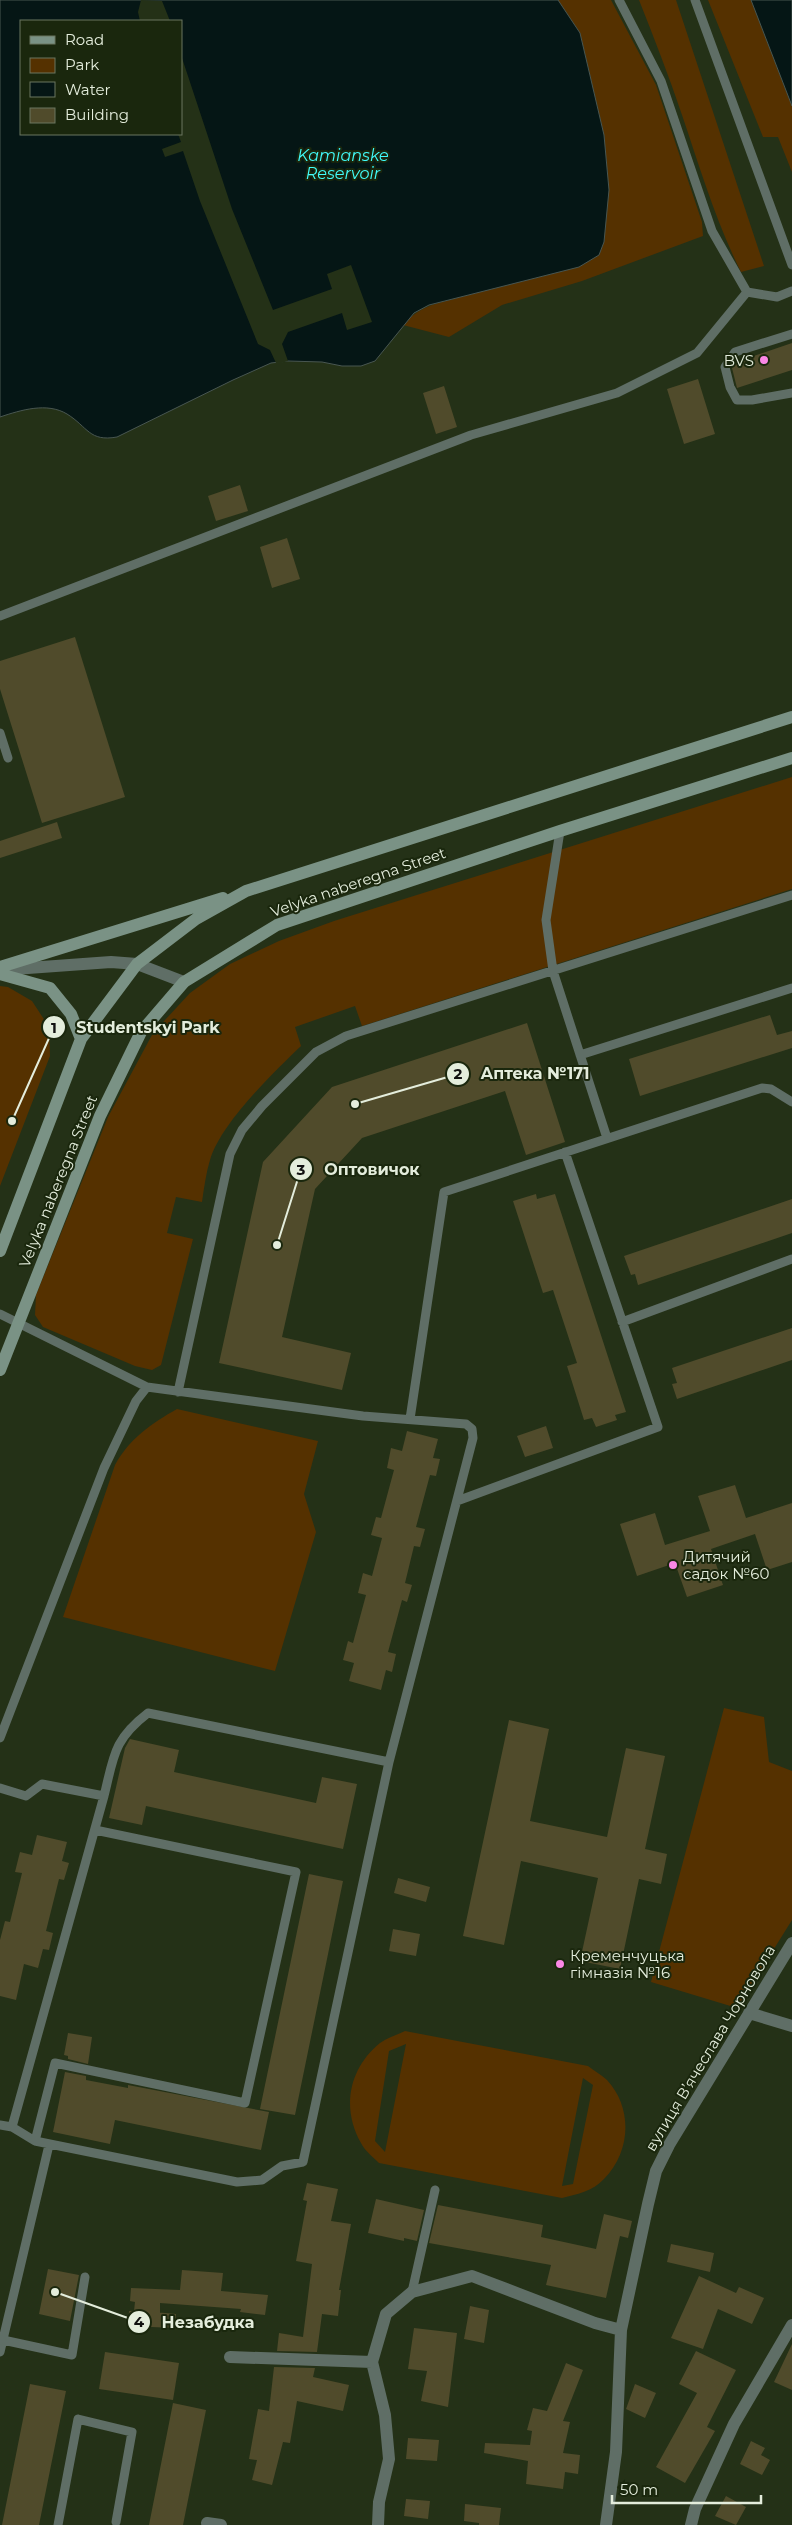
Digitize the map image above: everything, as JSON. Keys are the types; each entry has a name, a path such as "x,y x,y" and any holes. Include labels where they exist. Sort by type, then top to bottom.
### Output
{"street":[{"name":"Velyka naberegna Street","path":"0,1251 81,1039 137,964 196,920 246,891 792,716"},
{"name":"Velyka naberegna Street","path":"0,1370 104,1108 141,1032 184,982 277,925 560,831 792,758"},
{"path":"0,968 246,891"},
{"path":"0,968 110,962 137,964 184,982"},
{"path":"0,974 50,988 71,1014 81,1039"},
{"name":"вулиця Вʼячеслава Чорновола","path":"606,2525 616,2452 621,2330 656,2171 669,2145 792,1943"},
{"path":"749,2012 792,2026"},
{"path":"378,2525 379,2502 389,2460 385,2415 372,2362 386,2314 412,2292 472,2276 594,2323 621,2330"},
{"path":"691,2525 695,2509 734,2424 792,2325"},
{"path":"230,2357 372,2362"},
{"path":"207,2523 221,2525"}],"lane":[{"path":"620,0 661,81 712,231 747,292"},
{"path":"695,0 792,265"},
{"path":"747,292 777,297 792,291"},
{"path":"0,616 471,435 617,393 697,354 747,292"},
{"path":"792,334 735,352 725,367 730,387 737,400 752,400 792,393"},
{"path":"0,733 8,758"},
{"path":"560,831 546,920 552,971 607,1138"},
{"path":"178,1392 230,1154 242,1130 262,1106 316,1052 346,1036 792,895"},
{"path":"580,1055 792,988"},
{"path":"410,1419 444,1192 762,1088 771,1089 792,1102"},
{"path":"456,1501 658,1427 565,1152"},
{"path":"622,1322 792,1259"},
{"path":"0,1314 147,1387 466,1424 472,1429 473,1438 389,1762 303,2162 282,2166 262,2180 237,2182 35,2141 12,2127 0,2124"},
{"path":"0,1738 104,1468 136,1401 147,1387"},
{"path":"12,2127 95,1830 115,1751 129,1728 148,1713 389,1762"},
{"path":"0,1788 26,1796 42,1784 104,1796"},
{"path":"35,2141 55,2064 245,2103 296,1872 95,1830"},
{"path":"0,2352 49,2144"},
{"path":"412,2292 435,2190"},
{"path":"3,2340 72,2355 85,2277"},
{"path":"58,2525 78,2419 132,2432 116,2522"}],"green space":[{"path":"558,0 611,0 656,85 702,222 703,236 582,281 502,305 449,337 403,325 420,310 454,299 609,190 604,135 580,33"},
{"path":"639,0 676,0 764,266 741,272 732,253 716,214 672,86"},
{"path":"708,0 751,0 792,106 792,172 778,137 763,137"},
{"path":"792,777 792,889 362,1026 355,1006 295,1027 301,1046 249,1099 225,1130 210,1160 202,1202 176,1197 167,1233 193,1239 161,1365 152,1370 135,1366 43,1327 35,1315 36,1295 108,1117 153,1033 190,993 230,964 279,941 334,921"},
{"path":"0,986 8,987 32,1001 49,1027 50,1056 0,1186"},
{"path":"177,1409 318,1441 304,1494 316,1532 275,1671 63,1617 115,1465 134,1440 159,1420"},
{"path":"724,1708 764,1717 769,1762 792,1771 792,1920 737,2008 651,1982"},
{"path":"405,2031 588,2066 603,2076 615,2091 625,2117 624,2143 620,2156 613,2168 600,2183 585,2192 562,2198 379,2163 365,2149 355,2130 351,2116 351,2089 361,2064 369,2053 383,2041","holes":["406,2044 385,2152 375,2141 389,2051","583,2078 593,2085 573,2184 562,2186"]}],"water":[{"name":"Kamianske Reservoir","path":"0,0 558,0 580,33 604,135 609,190 604,242 599,255 579,267 429,305 414,313 375,361 361,366 342,366 322,362 288,361 271,363 117,437 108,438 94,435 59,410 34,408 0,417"},
{"path":"751,0 792,0 792,106"}],"pier":[{"path":"141,0 162,1 170,20 140,20 138,12"},
{"path":"182,58 232,209 273,310 332,289 327,274 351,265 372,322 347,330 342,313 288,332 282,344 288,361 276,363 270,350 258,344 200,201 183,151 165,157 162,149 181,142 178,135 182,135"}],"building":[{"path":"792,343 792,370 737,388 732,368 736,362"},
{"path":"698,379 715,434 684,444 667,389"},
{"path":"444,386 457,427 436,434 423,393"},
{"path":"240,485 248,511 216,521 208,496"},
{"path":"287,538 300,579 272,588 260,547"},
{"path":"75,637 125,797 42,823 0,689 0,661"},
{"path":"57,822 62,838 0,858 0,841"},
{"path":"770,1015 777,1035 792,1031 792,1048 640,1096 629,1059"},
{"path":"527,1023 565,1142 526,1155 505,1091 362,1138 315,1189 282,1337 351,1353 342,1390 219,1363 263,1162 332,1087"},
{"path":"536,1194 537,1199 555,1194 626,1412 615,1415 617,1420 596,1427 592,1418 584,1420 567,1366 577,1363 553,1290 543,1293 513,1201"},
{"path":"792,1199 792,1233 638,1285 635,1274 631,1275 624,1256"},
{"path":"792,1328 792,1360 677,1399 672,1384 677,1383 672,1368"},
{"path":"546,1426 553,1448 525,1457 517,1436"},
{"path":"407,1431 438,1439 433,1458 440,1459 436,1476 430,1475 416,1527 425,1529 420,1547 414,1546 405,1583 412,1585 407,1602 402,1600 388,1652 396,1654 392,1672 386,1670 381,1690 349,1681 354,1663 343,1660 348,1641 353,1643 366,1595 358,1593 363,1573 372,1576 382,1538 371,1535 376,1517 381,1518 394,1470 387,1468 391,1448 402,1451"},
{"path":"735,1485 746,1518 792,1503 792,1562 767,1570 755,1534 711,1549 723,1585 687,1597 675,1563 637,1576 620,1524 655,1513 665,1545 710,1531 698,1496"},
{"path":"509,1720 549,1729 530,1821 607,1837 626,1748 665,1756 645,1849 667,1854 661,1884 639,1879 620,1969 580,1961 598,1878 521,1861 504,1945 463,1936"},
{"path":"130,1739 179,1750 174,1772 316,1803 322,1777 357,1784 343,1849 146,1806 142,1825 109,1818 125,1748"},
{"path":"37,1835 67,1842 62,1861 69,1863 64,1880 59,1879 46,1931 53,1933 49,1950 43,1949 38,1968 24,1964 16,2000 0,1996 0,1940 5,1921 10,1922 22,1873 15,1872 20,1852 32,1855"},
{"path":"309,1874 343,1881 295,2115 260,2109"},
{"path":"398,1878 430,1887 426,1902 394,1893"},
{"path":"393,1929 420,1934 416,1956 389,1951"},
{"path":"68,2033 92,2037 88,2064 68,2059 68,2056 64,2055"},
{"path":"65,2072 86,2076 86,2080 128,2088 128,2085 269,2112 261,2150 115,2120 110,2144 53,2132"},
{"path":"307,2183 338,2189 331,2221 351,2224 339,2290 341,2290 338,2316 322,2314 317,2352 277,2351 279,2333 303,2337 312,2264 296,2261 307,2201 303,2200"},
{"path":"376,2199 424,2210 417,2241 404,2238 404,2241 368,2233"},
{"path":"438,2205 543,2225 541,2237 596,2249 604,2214 632,2221 628,2238 620,2236 606,2298 546,2285 551,2265 429,2243"},
{"path":"671,2244 714,2253 710,2272 667,2262"},
{"path":"48,2269 79,2275 70,2321 39,2314"},
{"path":"182,2270 223,2273 221,2291 268,2295 265,2315 240,2312 241,2309 160,2303 160,2313 176,2314 175,2328 128,2326 129,2311 134,2311 135,2302 130,2301 131,2288 180,2290"},
{"path":"699,2276 736,2293 739,2287 764,2298 752,2324 718,2309 703,2349 671,2338"},
{"path":"470,2306 489,2310 484,2343 464,2339"},
{"path":"414,2328 457,2333 448,2407 421,2401 427,2371 408,2369"},
{"path":"792,2344 792,2390 774,2382"},
{"path":"696,2351 736,2370 707,2427 715,2431 685,2483 656,2467 697,2393 679,2384"},
{"path":"105,2352 179,2363 173,2400 99,2389"},
{"path":"566,2363 583,2370 563,2421 570,2422 563,2453 580,2455 578,2474 565,2472 563,2489 526,2484 528,2461 484,2453 485,2443 530,2445 532,2431 527,2430 533,2408 547,2411"},
{"path":"274,2367 315,2368 313,2377 349,2385 343,2411 297,2401 290,2443 283,2442 272,2485 252,2480 257,2460 249,2459 258,2409 269,2411"},
{"path":"30,2384 66,2391 39,2525 2,2525"},
{"path":"635,2384 656,2393 645,2418 626,2409"},
{"path":"173,2403 206,2410 183,2525 149,2525"},
{"path":"408,2438 439,2440 437,2461 406,2459"},
{"path":"751,2441 765,2448 761,2455 770,2460 762,2475 740,2464"},
{"path":"726,2496 746,2507 736,2525 715,2516"},
{"path":"406,2499 430,2501 428,2519 404,2516"},
{"path":"465,2504 501,2508 499,2525 479,2525 479,2523 464,2521"}],"place":[{"name":"BVS","path":"764,360"},
{"name":"Аптека №171","path":"355,1104"},
{"name":"Studentskyi Park","path":"12,1121"},
{"name":"Оптовичок","path":"277,1245"},
{"name":"Дитячий садок №60","path":"673,1565"},
{"name":"Кременчуцька гімназія №16","path":"560,1964"},
{"name":"Незабудка","path":"55,2292"}]}
